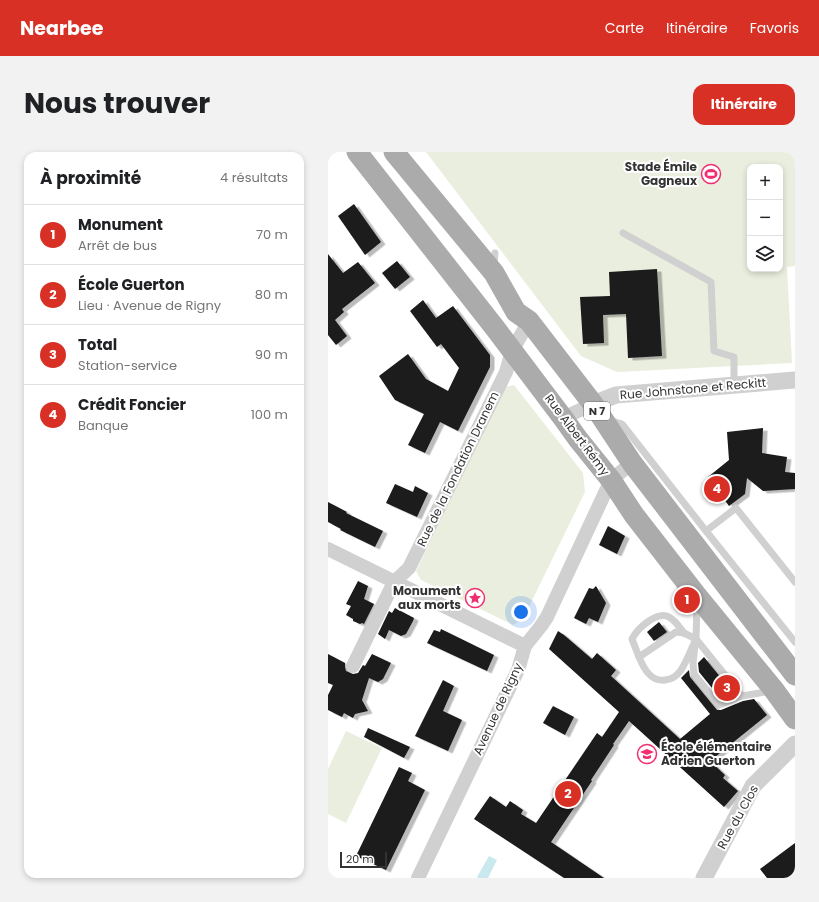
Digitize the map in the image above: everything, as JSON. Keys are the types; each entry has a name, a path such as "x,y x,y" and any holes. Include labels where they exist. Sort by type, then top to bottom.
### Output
{"main road":[{"name":"Rue Albert Rémy","path":"357,152 564,418 578,439 611,480 634,515 697,596 774,690 795,719"},
{"name":"N 7","path":"394,152 495,263 516,312 529,321 597,411 632,463 795,675"}],"street":[{"name":"Rue de la Fondation Dranem","path":"394,582 409,568 506,372 512,351 529,321"},
{"name":"Rue Johnstone et Reckitt","path":"597,411 616,395 795,380"},
{"path":"564,418 597,411"},
{"name":"Avenue de Rigny","path":"418,878 518,670 525,646 547,616 611,480 632,463"},
{"path":"328,549 525,646"},
{"path":"353,666 394,582"},
{"name":"Rue du Clos","path":"704,878 753,786 795,744"}],"lane":[{"path":"623,233 711,282 714,351 734,357 734,385"},
{"path":"597,411 622,424 795,642"},
{"path":"706,531 736,508 795,582"},
{"path":"697,596 696,639 693,663 694,674 702,685 719,705 742,696 774,690"},
{"path":"684,633 670,617 658,615 635,633 632,639 644,669 652,677 659,681 673,678 680,671 696,639"},
{"path":"639,657 676,632 684,633 696,639 742,696"}],"green space":[{"path":"426,152 795,152 795,266 787,267 792,363 617,372 581,356"},
{"path":"514,385 583,473 585,492 523,619 513,625 421,580 416,571 505,387"},
{"path":"346,731 382,748 346,823 328,814 328,769"}],"water":[{"path":"489,856 497,860 488,878 478,878 477,877"}],"building":[{"path":"354,204 381,242 365,255 338,216"},
{"path":"328,254 343,273 358,262 375,283 342,309 344,312 335,320 347,336 336,345 328,335"},
{"path":"397,261 410,277 395,289 382,273"},
{"path":"657,269 662,356 628,358 626,314 603,315 604,343 583,344 580,297 610,296 609,272"},
{"path":"423,300 436,318 453,306 490,355 490,367 458,431 440,422 425,453 408,445 424,414 395,400 379,376 408,354 426,379 448,391 459,368 441,344 437,347 410,311"},
{"path":"763,428 762,453 787,457 785,472 795,473 795,489 763,491 747,478 745,494 729,506 708,477 729,460 727,432"},
{"path":"395,484 413,492 415,486 428,493 417,517 386,503"},
{"path":"328,502 347,512 346,513 383,531 375,547 340,530 341,529 328,522"},
{"path":"608,526 625,536 617,554 599,545"},
{"path":"358,581 368,586 364,599 374,604 364,624 353,621 353,619 346,615 351,606 346,604"},
{"path":"596,586 606,603 598,622 589,618 586,624 574,618 589,588 593,589"},
{"path":"395,608 414,618 406,634 401,636 389,630 385,639 378,634 389,611 392,613"},
{"path":"659,622 667,632 654,641 647,632"},
{"path":"441,629 494,655 487,671 427,643 434,630 440,632"},
{"path":"558,631 592,659 597,653 616,670 611,676 680,739 710,714 681,678 689,670 690,677 717,710 721,710 743,701 754,699 767,715 710,761 725,775 723,778 738,791 724,807 629,721 613,744 614,745 591,780 592,781 551,842 604,878 564,878 474,819 490,796 506,807 510,801 523,810 521,814 536,823 597,733 602,737 619,712 549,649"},
{"path":"328,654 345,663 346,671 353,674 358,673 363,665 365,666 372,654 391,663 383,679 378,682 369,678 362,700 368,711 355,714 353,718 344,713 342,717 328,710 328,695 333,685 328,683"},
{"path":"704,657 734,694 721,699 699,672 698,663"},
{"path":"443,680 454,686 443,711 462,720 448,751 415,736"},
{"path":"553,706 574,717 565,735 543,723"},
{"path":"368,728 410,747 404,758 364,737"},
{"path":"399,767 412,773 408,781 425,790 386,870 356,856"},
{"path":"795,843 795,878 767,878 760,869"}],"place":[{"name":"Stade Émile Gagneux","path":"711,174"},
{"name":"Crédit Foncier","path":"717,489"},
{"name":"Monument aux morts","path":"475,598"},
{"name":"Monument","path":"687,600"},
{"name":"Total","path":"727,688"},
{"name":"École élémentaire Adrien Guerton","path":"647,754"},
{"name":"École Guerton","path":"568,794"}]}
